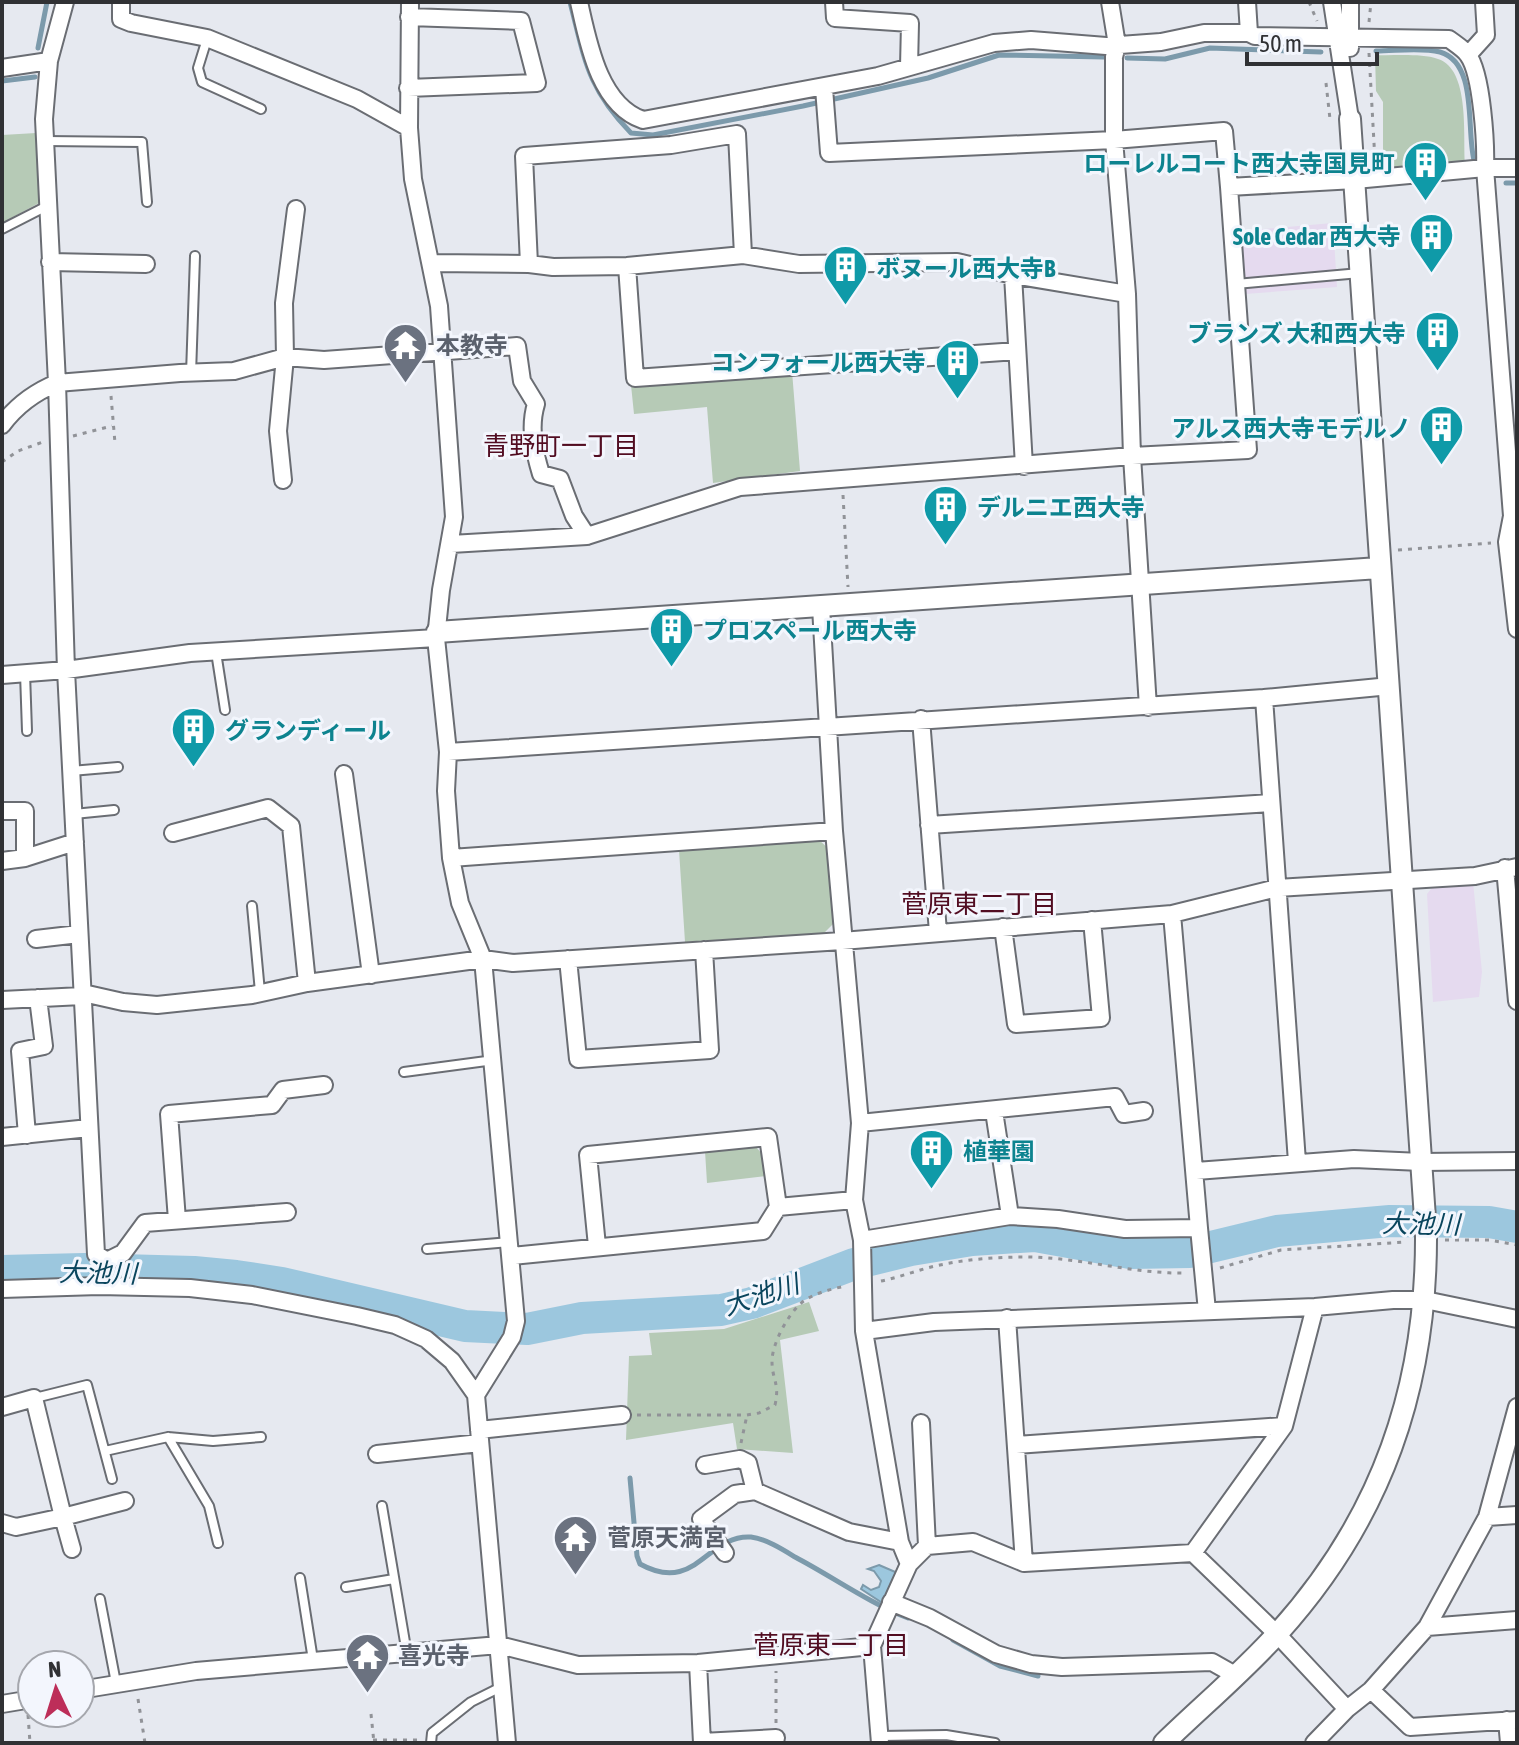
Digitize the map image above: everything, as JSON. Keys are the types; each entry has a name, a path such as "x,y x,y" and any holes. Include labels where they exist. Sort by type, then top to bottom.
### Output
{"street":[{"path":"65,2 49,61 44,119 57,383 66,670 89,1128 96,1254 107,1261"},
{"path":"121,2 121,19 207,38 357,99 409,128"},
{"path":"579,2 601,78 616,102 629,115 643,120 825,96 980,46 1011,41 1117,45 1161,42 1204,33 1449,39 1468,55 1478,83 1486,151 1512,516 1507,542 1517,629"},
{"path":"834,2 835,18 910,23 909,67"},
{"path":"1110,2 1117,45 1114,57 1114,140 1127,294 1132,456 1148,707"},
{"path":"1247,2 1249,33"},
{"path":"1164,1743 1277,1634 1316,1586 1352,1532 1400,1426 1413,1380 1425,1300 1424,1202 1355,180 1340,121 1332,2"},
{"path":"1336,37 1350,2"},
{"path":"1468,55 1486,35 1484,2"},
{"path":"408,88 537,83 521,21 410,10 408,88 413,179 439,306 454,517 441,590 437,635 448,752 446,791 451,858 460,903 483,959 511,1249 514,1329 476,1395"},
{"path":"2,68 49,61"},
{"path":"451,544 587,536 740,487 1132,456 1248,450 1224,131 1114,140 829,153 825,96"},
{"path":"529,264 524,156 671,145 737,134 743,255"},
{"path":"1229,187 1517,168"},
{"path":"283,480 278,431 285,357 284,303 296,209"},
{"path":"431,263 627,266 743,255 799,264 957,262 1013,275 1127,294"},
{"path":"50,262 146,264"},
{"path":"627,266 635,378 1017,351"},
{"path":"1013,275 1024,466"},
{"path":"2,425 41,390 57,383 234,371 285,357 324,360 517,346 522,381 536,404 533,450 541,474 560,479 574,516 587,536"},
{"path":"2,675 216,652 1379,568"},
{"path":"821,607 842,941 860,1123 854,1200 862,1244 864,1331 900,1542 909,1564"},
{"path":"448,752 921,719 1148,707 1390,686"},
{"path":"1264,698 1297,1162"},
{"path":"921,719 938,932"},
{"path":"344,774 371,975"},
{"path":"929,825 1271,803"},
{"path":"173,833 268,808 291,826 307,983"},
{"path":"2,811 25,811 25,858"},
{"path":"451,858 834,831"},
{"path":"2,861 25,858 75,842"},
{"path":"2,1000 83,994 157,1005 260,993 307,983 483,959 513,963 842,941 1172,914 1277,888 1475,876 1511,868 1517,1001"},
{"path":"1172,914 1207,1311"},
{"path":"1003,927 1016,1024 1101,1018 1092,920"},
{"path":"36,939 79,934"},
{"path":"568,959 578,1059 710,1050 704,950"},
{"path":"27,1135 20,1051 44,1046 38,998"},
{"path":"177,1220 169,1114 272,1105 283,1090 324,1085"},
{"path":"860,1123 1115,1097 1124,1114 1144,1111"},
{"path":"994,1111 1010,1216"},
{"path":"2,1137 89,1128"},
{"path":"511,1249 597,1246 763,1231 778,1207 768,1137 588,1155 597,1246"},
{"path":"1196,1171 1354,1159 1517,1161"},
{"path":"778,1207 854,1200"},
{"path":"100,1282 107,1261 123,1253 145,1223 287,1212"},
{"path":"862,1244 1010,1216 1058,1219 1125,1229 1199,1228"},
{"path":"2,1289 100,1282 252,1295 395,1325 426,1339 452,1361 476,1395 507,1743"},
{"path":"864,1331 934,1322 1315,1307 1393,1300 1425,1300 1517,1319"},
{"path":"1193,1553 1284,1426 1315,1307"},
{"path":"1007,1318 1024,1563"},
{"path":"2,1407 34,1398 72,1549"},
{"path":"1314,1743 1347,1709 1371,1690 1427,1627 1487,1517 1516,1412"},
{"path":"377,1454 622,1415"},
{"path":"921,1423 927,1546"},
{"path":"1016,1445 1284,1426"},
{"path":"705,1465 740,1459 748,1463 755,1491"},
{"path":"723,1549 701,1519 735,1494 755,1491 849,1532 900,1542"},
{"path":"2,1523 16,1527 125,1501"},
{"path":"1487,1517 1517,1515"},
{"path":"880,1740 872,1646 909,1564 927,1546 973,1542 1024,1563 1193,1553 1277,1634 1347,1709"},
{"path":"889,1607 930,1618 996,1654 1031,1664 1062,1667 1212,1662 1235,1675"},
{"path":"1427,1627 1517,1620"},
{"path":"96,1687 135,1679 499,1645 578,1665 698,1663 872,1646"},
{"path":"698,1663 702,1742 776,1738"},
{"path":"1371,1690 1410,1727 1512,1720 1509,1743"}],"lane":[{"path":"207,38 198,68 202,82 261,109"},
{"path":"45,141 142,142 147,202"},
{"path":"2,229 47,206"},
{"path":"191,374 195,256"},
{"path":"1236,284 1361,273"},
{"path":"216,652 225,710"},
{"path":"25,673 27,731"},
{"path":"71,771 118,767"},
{"path":"74,814 114,810"},
{"path":"252,906 260,993"},
{"path":"404,1072 494,1060"},
{"path":"427,1249 511,1249"},
{"path":"34,1398 87,1385 112,1479"},
{"path":"105,1451 168,1437 213,1441 261,1437"},
{"path":"168,1437 209,1506 218,1543"},
{"path":"382,1506 407,1654"},
{"path":"300,1578 313,1661"},
{"path":"346,1587 394,1579"},
{"path":"100,1599 116,1683"},
{"path":"431,1741 432,1733 471,1702 501,1687"},
{"path":"880,1740 946,1735 995,1743"}],"path":[{"path":"1309,2 1320,26 1336,37"},
{"path":"1371,2 1370,107 1375,163"},
{"path":"1326,80 1340,121"},
{"path":"110,380 115,443"},
{"path":"842,479 849,605"},
{"path":"1395,551 1507,542"},
{"path":"622,1415 747,1415 775,1405 778,1384 772,1366 772,1346 799,1305 832,1289 861,1280 902,1277 962,1262 1027,1257 1156,1274 1202,1269 1281,1250 1426,1237 1465,1238 1517,1245"},
{"path":"743,1432 747,1415"},
{"path":"776,1738 777,1655"},
{"path":"135,1679 145,1743"},
{"path":"371,1714 374,1742 431,1741"}],"shaded area":[{"path":"1333,223 1337,287 1245,294 1240,231"},
{"path":"1473,882 1482,972 1479,997 1433,1002 1427,894 1435,884"}],"green space":[{"path":"1375,55 1423,56 1448,65 1460,89 1463,104 1465,163 1383,169 1383,102 1376,91"},
{"path":"36,133 39,203 2,223 2,135"},
{"path":"792,371 800,471 713,483 707,407 634,414 631,385"},
{"path":"819,840 830,850 835,922 824,933 685,942 679,850"},
{"path":"755,1146 765,1157 767,1176 707,1183 705,1151"},
{"path":"809,1302 819,1331 780,1340 793,1453 737,1449 733,1423 626,1440 629,1356 652,1355 649,1333 724,1329"}],"water":[{"path":"879,1565 900,1574 884,1604 861,1589 863,1585 871,1590 879,1587 881,1581 874,1571 868,1569"}],"waterway":[{"path":"38,48 47,2"},
{"path":"570,2 584,57 596,87 631,133 653,135 803,106 928,78 999,55 1104,57"},
{"path":"1127,58 1165,59 1210,48 1321,52"},
{"path":"1376,51 1416,49 1440,52 1452,59 1465,83 1474,160"},
{"path":"2,81 35,77"},
{"path":"1506,183 1517,183"},
{"name":"大池川","path":"2,1271 84,1269 236,1276 282,1283 465,1326 527,1329 582,1318 721,1310 752,1303 854,1264 972,1240 1035,1236 1130,1253 1190,1252 1277,1231 1390,1221 1489,1222 1517,1227"},
{"path":"630,1478 640,1564 659,1572 675,1572 688,1568 723,1544 736,1539 757,1538 908,1618"},
{"path":"953,1640 1000,1666 1038,1676"}],"place":[{"name":"ローレルコート西大寺国見町","path":"1426,202"},
{"name":"Sole Cedar 西大寺","path":"1432,275"},
{"name":"ボヌール西大寺B","path":"845,307"},
{"name":"ブランズ 大和西大寺","path":"1437,372"},
{"name":"本教寺","path":"405,384"},
{"name":"コンフォール西大寺","path":"957,401"},
{"name":"アルス西大寺モデルノ","path":"1442,467"},
{"name":"デルニエ西大寺","path":"946,546"},
{"name":"プロスペール西大寺","path":"672,669"},
{"name":"グランディール","path":"194,769"},
{"name":"植華園","path":"932,1190"},
{"name":"菅原天満宮","path":"576,1576"},
{"name":"喜光寺","path":"367,1694"}],"district":[{"name":"青野町一丁目","path":"561,446"},
{"name":"菅原東二丁目","path":"979,904"},
{"name":"菅原東一丁目","path":"831,1645"}]}
